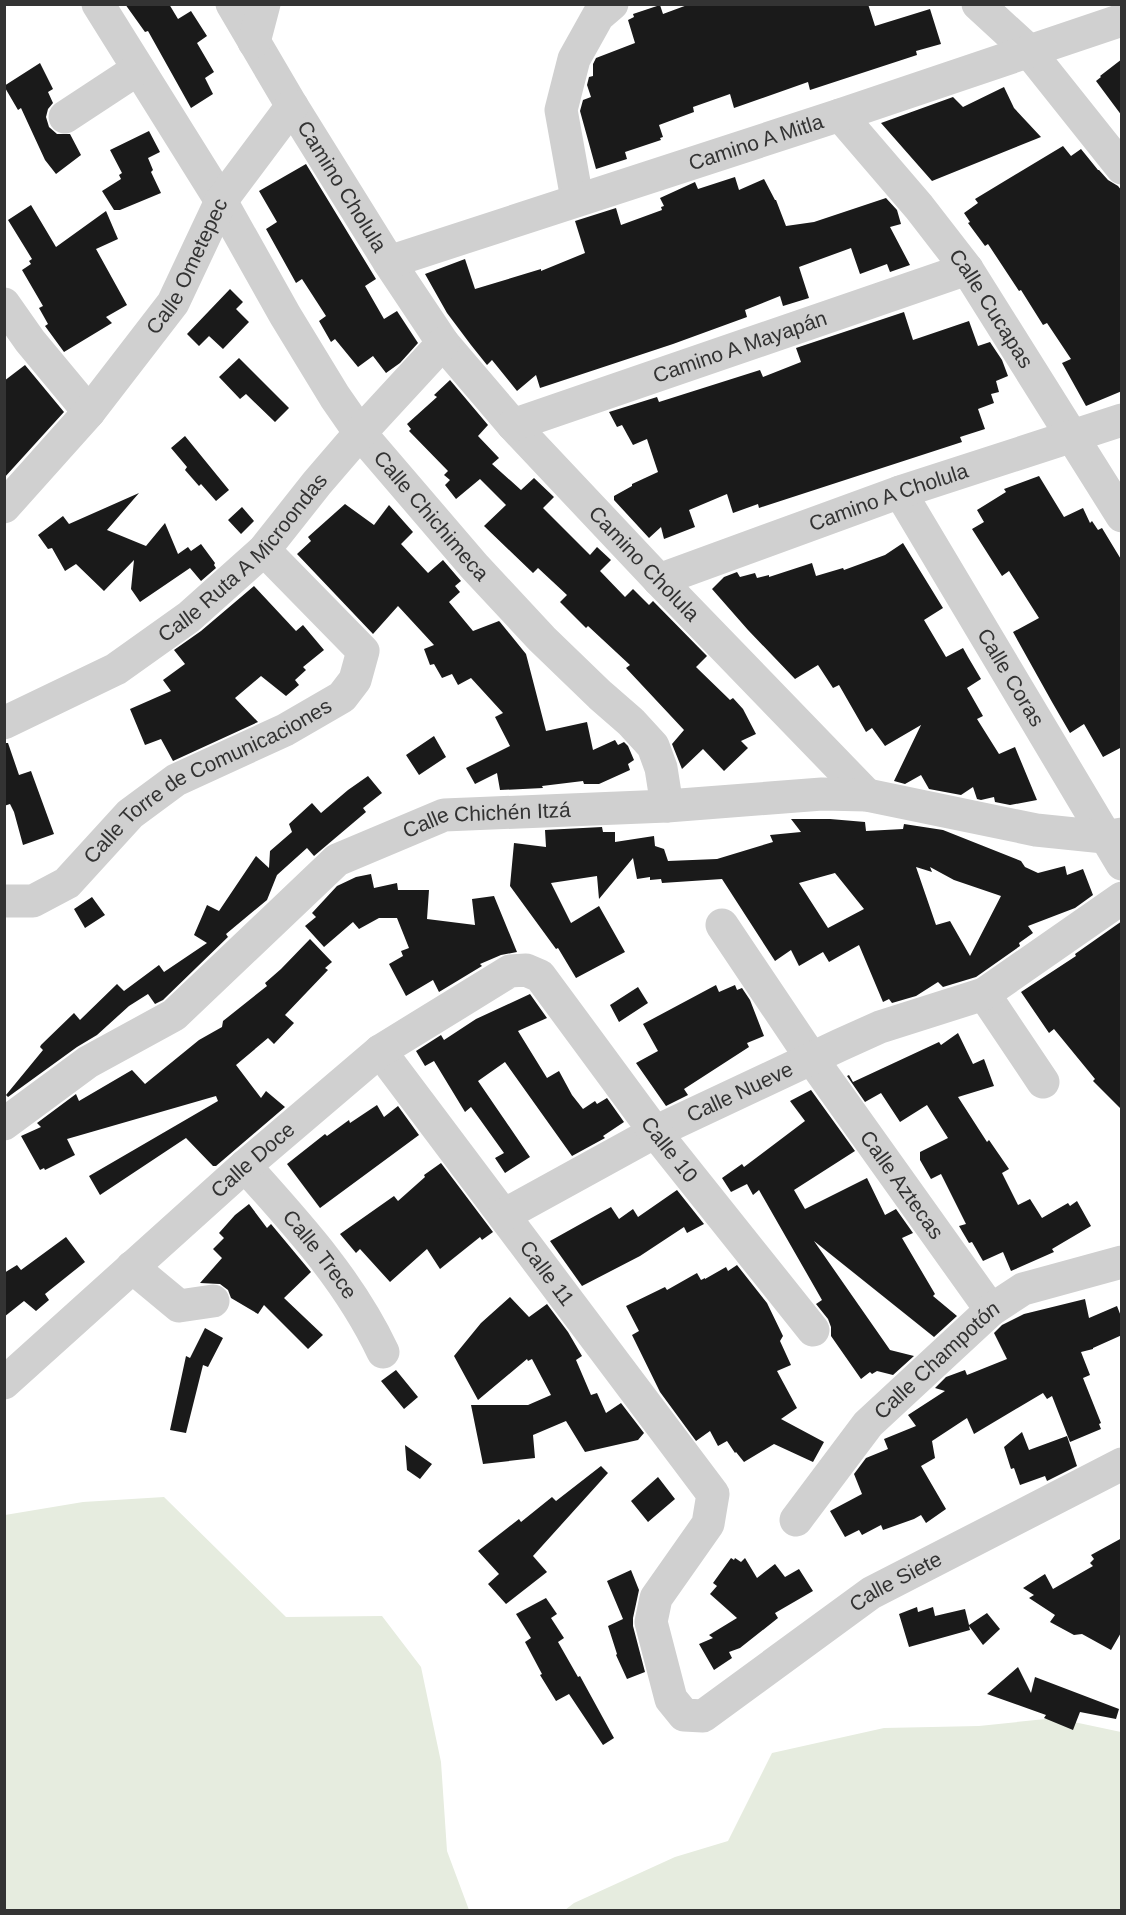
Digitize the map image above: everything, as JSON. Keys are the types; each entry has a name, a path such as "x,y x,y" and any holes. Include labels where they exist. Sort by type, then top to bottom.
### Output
{"street":[{"name":"Calle Chichimeca","path":"98,4 221,201 335,397 360,433 489,582 542,639 600,695 632,722 652,746 661,768 667,806"},
{"path":"232,4 292,106"},
{"path":"254,42 264,4"},
{"path":"577,200 561,110 574,59 598,16 612,4"},
{"path":"978,4 1029,50 1122,168"},
{"name":"Camino A Mitla","path":"389,262 840,115 1122,20"},
{"path":"65,117 138,69"},
{"name":"Calle Ometepec","path":"4,507 89,412 173,303 221,201 292,106"},
{"name":"Camino Cholula","path":"292,106 389,262 443,343 513,425 867,795"},
{"name":"Calle Cucapas","path":"840,115 919,207 968,269 1122,516"},
{"name":"Camino A Mayapán","path":"513,425 968,269"},
{"path":"4,304 30,341 89,412"},
{"name":"Calle Ruta A Microondas","path":"4,723 116,669 189,617 264,550 360,433 443,343"},
{"name":"Camino A Cholula","path":"659,580 900,492 1122,420"},
{"name":"Calle Coras","path":"900,492 1113,835 1122,864"},
{"name":"Calle Torre de Comunicaciones","path":"4,901 33,901 67,884 130,814 176,780 285,730 342,697 355,680 363,651 264,550"},
{"name":"Calle Chichén Itzá","path":"4,1124 88,1062 174,1015 337,860 444,815 667,806 822,794 867,795"},
{"path":"867,795 1036,830 1113,835"},
{"name":"Calle Nueve","path":"504,1215 655,1132 880,1027 984,994 1122,898"},
{"name":"Calle Aztecas","path":"722,925 813,1059 991,1310"},
{"name":"Calle Doce","path":"4,1383 245,1166 380,1051 510,972 526,970"},
{"name":"Calle 10","path":"526,970 540,976 655,1132 813,1330"},
{"path":"984,994 1043,1082"},
{"name":"Calle 11","path":"380,1051 713,1494 708,1524 656,1598 651,1622 671,1699 684,1715"},
{"name":"Calle Trece","path":"245,1166 312,1240 368,1321 382,1352"},
{"name":"Calle Champotón","path":"796,1520 868,1424 991,1310 1023,1289 1122,1262"},
{"path":"132,1267 179,1306 213,1301"},
{"name":"Calle Siete","path":"684,1715 703,1716 871,1593 1122,1464"}],"shaded area":[{"path":"164,1497 286,1617 382,1616 421,1667 441,1762 447,1851 469,1910 5,1910 5,1515 83,1502"},
{"path":"1055,1718 1121,1732 1121,1910 565,1910 574,1903 675,1857 728,1841 772,1753 884,1728 979,1726"}],"building":[{"path":"125,4 169,4 178,19 191,11 207,36 197,43 214,72 205,78 213,94 191,108 148,31 145,32"},
{"path":"690,4 868,4 875,26 930,9 941,44 916,51 917,55 810,90 808,82 734,108 730,94 693,107 694,112 659,125 663,137 660,138 661,140 625,152 627,159 596,169 580,111 583,100 591,97 587,85 589,77 593,76 593,64 596,58 635,43 628,20 634,17 633,14 660,5 663,14"},
{"path":"1122,59 1122,116 1096,81"},
{"path":"40,63 53,89 48,92 53,103 46,117 49,127 57,134 70,134 81,155 56,174 45,160 21,108 18,110 4,86"},
{"path":"1004,87 1014,108 1041,137 932,181 881,123 953,97 963,107"},
{"path":"149,131 160,152 148,158 153,170 151,172 161,193 120,210 114,210 102,191 121,179 119,175 122,173 110,150"},
{"path":"1063,146 1071,156 1081,149 1098,170 1122,191 1122,391 1086,406 1062,363 1071,359 1047,323 1043,325 988,244 985,246 968,223 970,222 964,213 978,203 975,199"},
{"path":"306,164 376,279 365,286 384,319 397,311 418,343 400,363 386,373 373,356 358,367 335,339 331,342 319,321 326,316 302,279 296,283 266,229 277,222 259,191"},
{"path":"735,177 739,190 764,179 776,200 786,226 814,222 886,198 897,210 901,224 890,227 910,265 890,272 887,264 860,274 851,248 799,267 809,298 783,306 780,296 745,310 747,317 673,344 540,388 536,375 517,391 492,360 487,365 471,345 447,313 425,274 465,259 475,289 541,269 541,271 585,253 575,221 616,208 621,225 662,210 661,207 664,206 660,198 695,182 698,189"},
{"path":"31,205 56,247 106,211 118,239 96,249 127,305 106,317 112,323 64,352 45,326 48,324 39,308 43,306 22,270 31,264 29,261 32,259 8,220"},
{"path":"230,289 243,302 236,309 249,322 223,349 209,336 199,346 187,334"},
{"path":"904,312 913,340 969,321 978,346 990,342 1002,360 1008,376 996,381 999,392 991,394 994,403 978,409 985,429 960,437 962,442 759,508 758,504 733,513 727,494 689,510 695,527 664,539 661,527 649,538 614,500 614,496 632,484 658,472 647,439 633,445 622,425 617,427 609,412 657,397 659,402 760,370 763,377 801,362 796,348"},
{"path":"239,358 289,408 275,422 246,394 240,399 219,377"},
{"path":"25,365 64,412 4,478 4,381"},
{"path":"450,380 488,425 478,436 499,458 492,464 521,490 534,478 554,497 543,508 590,555 597,547 611,560 600,571 625,597 633,589 649,605 653,601 707,656 696,667 730,700 733,698 743,709 756,734 741,741 748,748 724,771 703,749 682,769 672,744 684,730 626,668 630,665 588,626 586,628 560,602 567,595 538,568 533,573 484,526 506,505 480,479 456,499 445,485 450,480 444,475 448,471 409,431 411,429 407,424 437,397 434,395"},
{"path":"185,436 229,490 216,501 185,470 187,467 171,448"},
{"path":"1039,476 1064,517 1083,508 1090,523 1092,521 1098,530 1102,528 1122,561 1122,747 1103,757 1084,724 1070,733 1052,702 1013,632 1039,618 1009,571 1002,576 972,529 984,522 977,510 1006,492 1004,489"},
{"path":"139,493 107,530 146,546 165,523 178,554 188,547 191,551 201,544 215,563 216,568 201,581 190,568 140,602 131,589 134,560 104,591 76,564 65,571 52,548 48,549 38,535 63,516 69,524"},
{"path":"345,504 374,525 389,505 413,532 401,544 428,573 443,560 461,581 455,586 460,592 449,602 473,631 499,621 526,654 546,731 587,722 593,750 615,740 618,745 624,742 628,746 634,760 628,764 630,770 599,784 584,784 583,781 542,786 543,788 500,790 497,773 475,784 466,768 510,746 495,717 503,713 471,678 458,685 452,674 442,678 434,664 430,665 424,649 434,645 398,606 373,634 297,554 311,541 308,537"},
{"path":"242,507 254,521 241,534 228,520"},
{"path":"903,543 943,608 924,620 946,657 963,648 981,679 967,688 983,716 977,719 999,754 1015,747 1037,800 1010,805 995,802 994,797 977,799 973,787 961,795 929,789 921,775 905,784 894,781 921,725 885,746 872,728 866,732 839,685 833,688 818,665 795,679 712,589 724,577 737,572 740,577 755,573 757,578 769,575 769,577 812,563 816,576 843,568 844,570 885,555"},
{"path":"254,586 296,631 303,625 324,650 303,667 306,670 295,680 299,685 286,696 261,676 235,698 258,722 173,761 161,739 145,745 130,709 171,691 163,680 185,664 174,650 201,631"},
{"path":"434,736 446,757 419,775 406,755"},
{"path":"4,743 8,743 19,775 31,771 54,834 23,845 14,812 10,804 4,806"},
{"path":"368,776 382,793 363,808 366,812 314,856 307,848 277,875 267,900 226,934 228,937 163,1000 155,1004 148,994 129,1006 97,1035 8,1097 6,1095 43,1050 41,1045 74,1013 80,1020 117,984 124,991 159,965 164,972 207,943 194,935 207,905 219,911 256,856 269,868 270,851 292,832 289,824 312,803 321,813"},
{"path":"791,819 865,822 866,831 903,829 904,824 943,830 1021,861 1025,867 1038,873 1065,866 1067,875 1083,869 1093,895 1075,908 1028,926 1033,933 1019,943 1020,946 976,977 943,987 938,982 916,996 892,1003 889,999 883,1002 859,945 829,962 823,952 799,966 791,950 775,961 722,879 662,883 661,879 650,880 650,877 637,879 633,858 599,899 597,876 551,883 571,923 599,906 625,952 576,978 558,948 556,949 510,886 514,843 546,847 545,830 602,827 603,832 615,832 615,842 654,836 655,846 664,849 668,861 717,859 773,842 770,835 801,832","holes":["916,867 932,872 930,867 954,880 1001,896 970,956 950,921 936,925","835,873 864,909 828,928 799,883"]},
{"path":"371,874 374,888 397,883 398,890 429,890 427,919 475,925 472,899 494,896 517,952 501,955 480,964 482,966 439,992 433,980 406,996 389,964 403,956 401,951 409,948 397,918 379,918 359,929 353,922 324,947 305,926 316,917 312,913 337,886 356,877"},
{"path":"92,897 105,915 85,928 74,909"},
{"path":"1122,921 1122,1110 1093,1081 1095,1079 1054,1029 1049,1033 1021,992 1076,956 1075,954"},
{"path":"310,939 332,962 325,968 328,970 285,1015 294,1023 274,1044 268,1038 236,1065 261,1098 266,1091 285,1107 216,1166 213,1166 186,1138 100,1195 89,1176 218,1101 216,1096 67,1139 75,1155 45,1170 44,1168 40,1170 21,1136 41,1127 37,1123 76,1094 79,1101 132,1070 145,1084 199,1040 222,1027 223,1021 267,986 265,983"},
{"path":"716,985 719,992 735,985 737,990 742,988 750,1000 764,1036 747,1043 749,1047 684,1089 688,1095 666,1106 636,1063 658,1051 643,1024"},
{"path":"638,987 648,1003 619,1022 610,1005"},
{"path":"530,994 547,1018 518,1031 547,1078 559,1071 572,1095 583,1109 595,1101 597,1104 607,1098 624,1122 603,1136 605,1138 572,1156 505,1062 478,1081 530,1157 505,1173 495,1158 504,1153 471,1107 465,1112 434,1061 425,1066 416,1051 441,1035 444,1040 476,1019"},
{"path":"958,1033 973,1064 984,1059 994,1086 958,1097 987,1142 989,1140 1009,1169 1002,1173 1018,1205 1030,1199 1042,1218 1068,1203 1070,1206 1077,1201 1091,1226 1052,1249 1054,1252 1011,1271 1003,1252 983,1261 959,1226 966,1224 941,1174 931,1179 920,1160 920,1152 948,1138 927,1105 900,1122 881,1093 865,1102 847,1076 849,1075 853,1082 939,1042 941,1045"},
{"path":"811,1090 855,1151 794,1190 805,1209 867,1178 885,1215 896,1209 913,1233 902,1238 935,1294 933,1296 957,1316 934,1337 814,1241 890,1350 914,1356 893,1375 877,1371 872,1374 870,1372 861,1379 831,1336 828,1319 816,1304 822,1300 759,1190 753,1195 747,1184 731,1192 722,1178 742,1164 744,1167 805,1121 790,1101"},
{"path":"377,1105 384,1117 398,1106 419,1135 320,1208 287,1164 325,1134 327,1136 349,1120 350,1123"},
{"path":"441,1163 493,1232 482,1240 480,1237 440,1269 427,1249 390,1282 360,1249 356,1253 340,1234 394,1196 398,1201 425,1177 424,1175"},
{"path":"677,1190 704,1224 687,1233 684,1227 640,1256 582,1286 550,1241 611,1207 619,1219 633,1209 638,1217"},
{"path":"249,1204 267,1228 271,1224 311,1272 284,1298 323,1335 308,1349 264,1305 258,1314 231,1298 228,1290 220,1284 200,1283 222,1258 213,1249 224,1238 219,1233 235,1215"},
{"path":"66,1237 85,1262 45,1294 49,1300 36,1311 24,1301 4,1317 4,1273 17,1265 21,1270"},
{"path":"737,1265 767,1303 783,1336 780,1341 791,1365 777,1371 797,1408 781,1419 824,1442 813,1462 774,1444 744,1462 727,1441 718,1446 710,1431 696,1441 660,1392 632,1335 639,1331 626,1306 665,1287 667,1290 697,1273 701,1280 726,1267 728,1271"},
{"path":"510,1297 529,1317 547,1304 582,1356 576,1360 591,1395 597,1393 606,1413 621,1403 644,1433 638,1440 585,1452 566,1421 533,1435 535,1458 483,1464 471,1405 528,1405 551,1395 532,1359 528,1361 527,1359 478,1400 454,1356 481,1323"},
{"path":"1085,1299 1089,1318 1117,1306 1122,1319 1122,1335 1093,1349 1081,1352 1090,1375 1083,1378 1101,1423 1099,1424 1101,1429 1070,1442 1052,1396 1047,1399 1043,1393 974,1434 967,1418 932,1441 935,1458 921,1466 946,1509 926,1523 921,1515 883,1530 881,1525 862,1535 859,1530 845,1537 830,1511 862,1494 854,1474 866,1458 888,1449 884,1439 916,1426 908,1415 945,1391 935,1388 946,1377 965,1370 967,1375 1007,1359 994,1333 1002,1325 1024,1314"},
{"path":"205,1328 223,1338 208,1367 203,1365 186,1433 170,1430 186,1356 190,1358"},
{"path":"396,1370 418,1397 404,1409 381,1381"},
{"path":"1022,1432 1029,1450 1067,1436 1077,1466 1047,1481 1045,1476 1020,1485 1014,1468 1011,1469 1004,1447"},
{"path":"405,1445 432,1464 420,1479 407,1470"},
{"path":"601,1466 608,1473 533,1556 547,1572 506,1604 488,1584 499,1574 478,1551 519,1519 521,1522 552,1497 556,1501"},
{"path":"658,1477 675,1499 648,1522 631,1501"},
{"path":"1122,1538 1122,1631 1111,1650 1082,1634 1074,1635 1050,1622 1055,1615 1029,1598 1034,1595 1023,1588 1045,1574 1053,1589 1093,1566 1090,1563 1094,1559 1091,1555"},
{"path":"731,1558 741,1562 745,1558 757,1578 775,1564 785,1577 799,1569 813,1591 775,1613 778,1618 740,1648 729,1652 732,1658 714,1670 699,1644 713,1638 709,1635 737,1618 710,1594 717,1586 713,1583"},
{"path":"631,1570 639,1590 633,1626 645,1672 627,1679 616,1655 608,1626 623,1619 607,1581"},
{"path":"546,1598 557,1614 551,1618 564,1638 558,1642 578,1677 580,1676 614,1738 603,1745 569,1694 556,1701 540,1675 542,1674 525,1642 531,1638 516,1614"},
{"path":"917,1607 918,1612 933,1607 935,1616 965,1609 969,1625 987,1613 1000,1629 983,1645 969,1626 970,1630 909,1647 899,1614"},
{"path":"1018,1667 1031,1693 1035,1677 1119,1709 1116,1719 1080,1712 1073,1730 1044,1718 1046,1715 987,1694"}]}
